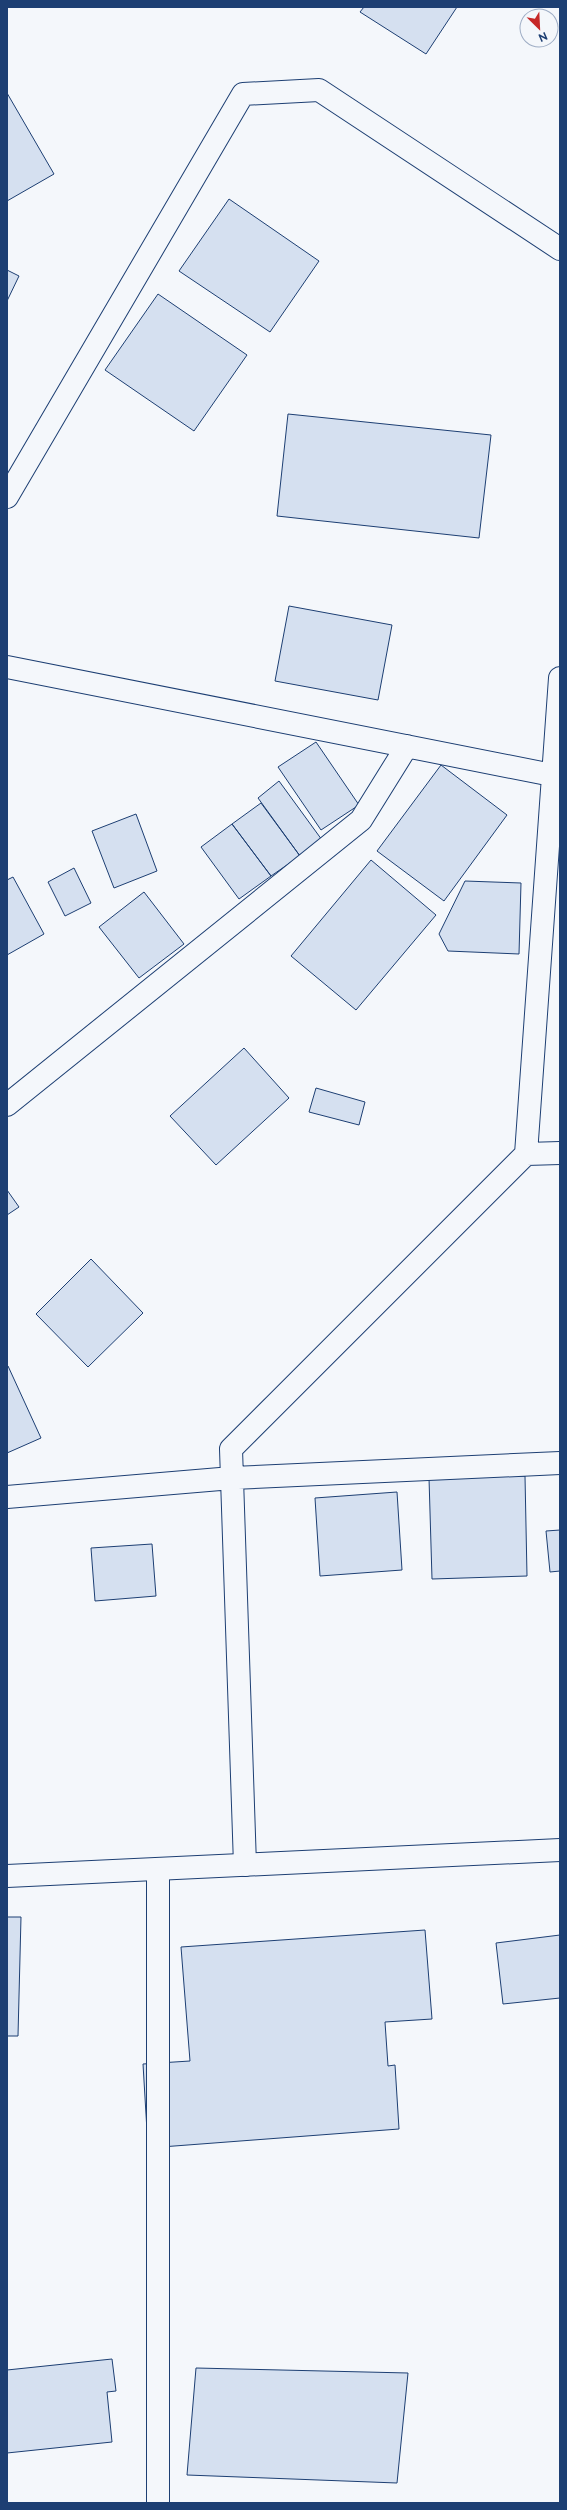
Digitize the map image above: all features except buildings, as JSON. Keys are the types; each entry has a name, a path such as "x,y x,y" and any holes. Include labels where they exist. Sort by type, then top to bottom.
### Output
{"street":[{"path":"7,497 243,94 319,90 560,249"},
{"path":"7,667 552,776"},
{"path":"245,1865 231,1450 526,1154 552,867 552,776 560,678"},
{"path":"7,1104 361,820 407,746"},
{"path":"526,1154 560,1154"},
{"path":"7,1497 232,1478 560,1463"},
{"path":"7,1876 560,1850"},
{"path":"158,1869 158,2503"}]}
